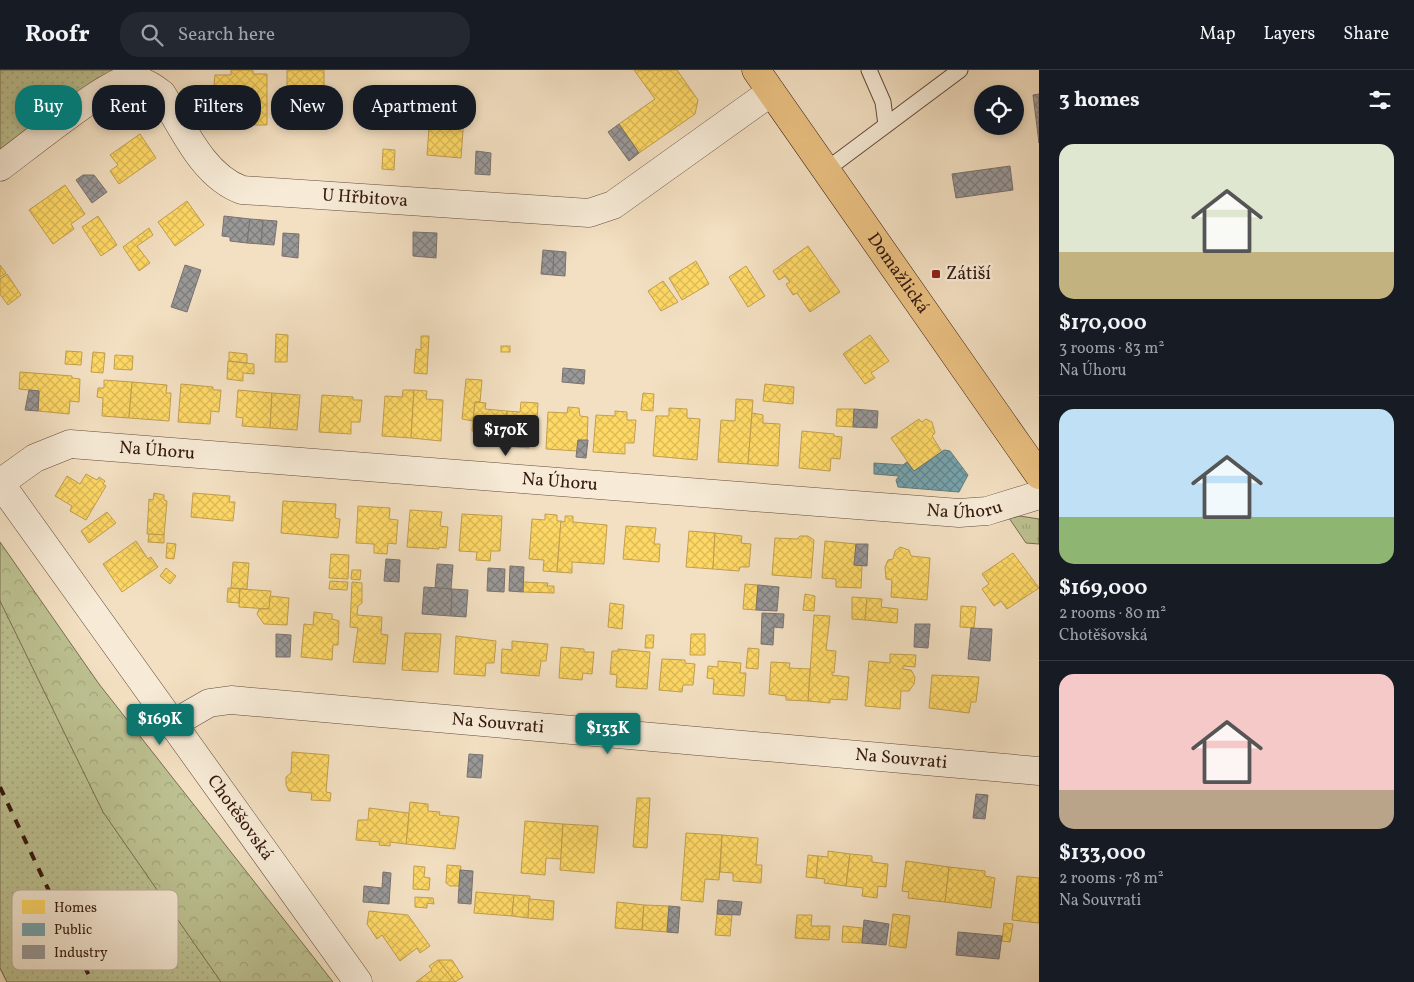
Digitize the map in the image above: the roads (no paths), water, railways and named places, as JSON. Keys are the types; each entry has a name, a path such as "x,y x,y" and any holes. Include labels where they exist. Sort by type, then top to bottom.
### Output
{"main road":[{"name":"Domažlická","path":"764,81 1039,476"}],"street":[{"name":"U Hřbitova","path":"0,167 103,92 127,80 151,85 162,94 208,166 220,179 242,190 589,213 613,205 764,81"},
{"name":"Na Úhoru","path":"0,483 35,458 70,444 959,514 987,511 1039,495"},
{"name":"Chotěšovská","path":"0,483 171,725 358,982"},
{"name":"Na Souvrati","path":"171,725 208,703 231,700 1039,771"}],"lane":[{"path":"869,70 883,102 886,125"},
{"path":"826,170 960,70"}],"railway":[{"path":"0,787 49,890"},
{"path":"86,970 92,982"}],"place":[{"name":"Zátiší","path":"936,274"}]}
